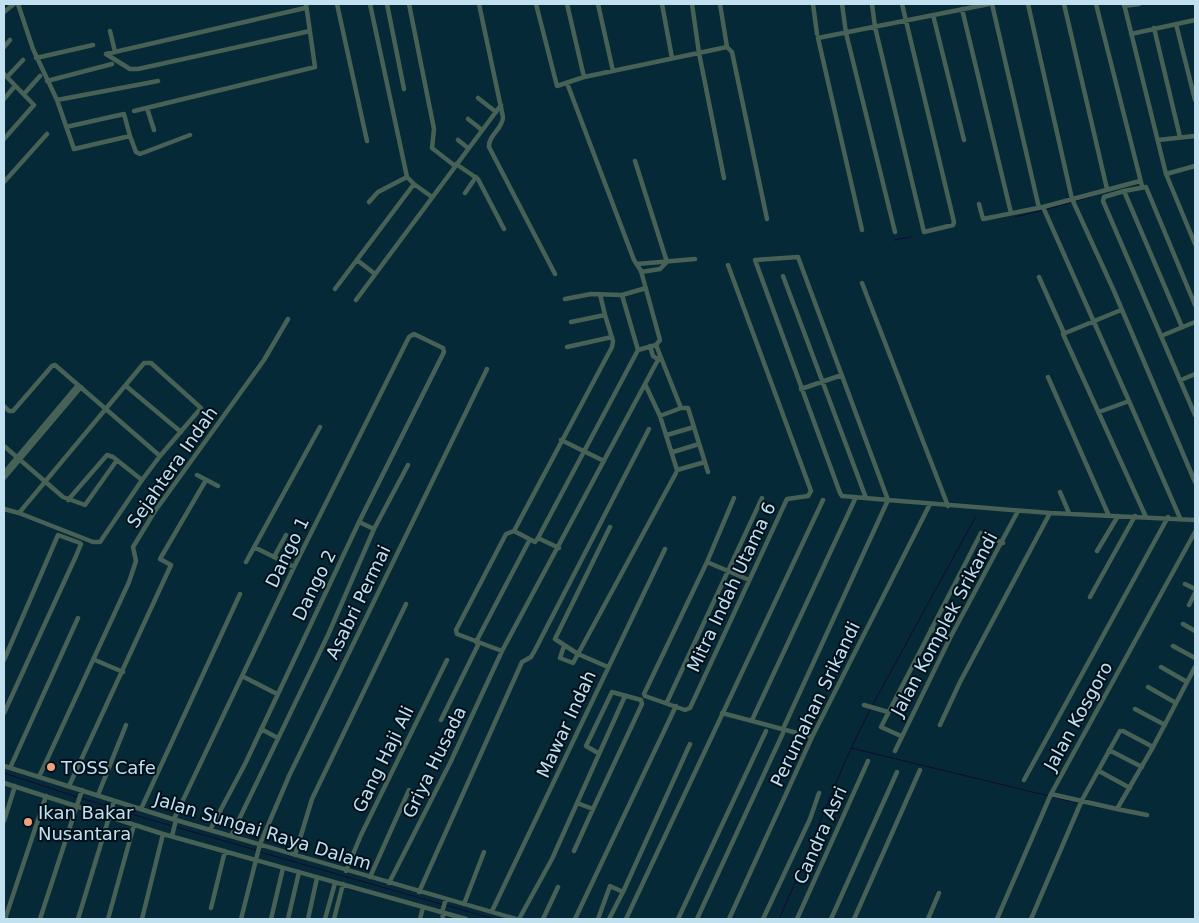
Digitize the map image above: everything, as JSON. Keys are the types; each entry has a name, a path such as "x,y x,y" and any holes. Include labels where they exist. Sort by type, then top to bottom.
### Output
{"street":[{"path":"4,12 14,4"},
{"path":"18,4 36,58 57,100 75,150 130,136"},
{"path":"337,4 367,141"},
{"path":"370,4 407,177 432,197"},
{"path":"387,4 404,89"},
{"path":"409,4 434,129 432,148 476,177 504,229"},
{"path":"479,4 489,59 501,105 503,123 490,140 490,147 554,274"},
{"path":"536,4 554,82 557,86 584,77 726,47"},
{"path":"567,4 584,77"},
{"path":"598,4 613,71"},
{"path":"662,4 672,58"},
{"path":"692,4 699,53 724,178"},
{"path":"720,4 726,47 732,52 767,219"},
{"path":"813,4 818,34"},
{"path":"842,4 846,32 894,232"},
{"path":"872,4 875,27 924,232 953,225 954,222 904,21 902,4"},
{"path":"862,230 818,38 962,9 972,5 990,4 1043,209 1180,518"},
{"path":"1028,4 1072,201 1195,482"},
{"path":"1064,4 1107,189"},
{"path":"1096,4 1141,183 1146,188 1195,305"},
{"path":"1139,4 1124,5 1167,176 1195,244"},
{"path":"134,111 315,67 310,31 306,6 106,54 130,69 138,69 310,31"},
{"path":"962,9 1011,213"},
{"path":"933,15 964,140"},
{"path":"1131,34 1195,20"},
{"path":"1176,24 1195,100"},
{"path":"1154,28 1180,138"},
{"path":"110,31 115,52"},
{"path":"4,47 10,40"},
{"path":"36,58 93,45"},
{"path":"4,140 34,106 6,75 23,60"},
{"path":"47,80 112,64"},
{"path":"24,94 40,76"},
{"path":"57,100 158,81"},
{"path":"514,531 529,541 535,542 638,350 656,345 660,340 641,272 567,84"},
{"path":"4,98 15,86"},
{"path":"478,98 496,112"},
{"path":"356,300 501,105"},
{"path":"147,108 154,130"},
{"path":"66,127 124,114 136,152 140,154 190,134"},
{"path":"468,119 482,130"},
{"path":"4,182 47,134"},
{"path":"1158,140 1195,137"},
{"path":"458,140 468,148"},
{"path":"635,161 666,264"},
{"path":"1167,176 1195,166"},
{"path":"369,202 378,192 407,177"},
{"path":"465,193 476,177"},
{"path":"979,204 983,219 1043,209 1107,189 1141,183"},
{"path":"1141,183 1104,197 1102,200 1195,415"},
{"path":"335,289 414,184"},
{"path":"1124,191 1182,327"},
{"path":"697,919 888,500 798,257 755,260 840,493 856,497 866,498 888,500 930,504 948,506 1195,520"},
{"path":"641,272 666,264 695,259"},
{"path":"356,260 375,274"},
{"path":"637,264 666,264"},
{"name":"Mitra Indah Utama 6","path":"728,264 734,285 811,491 808,496 787,499 690,708 685,710 644,694 707,562 734,498"},
{"path":"784,276 866,498"},
{"path":"1039,277 1146,517"},
{"path":"862,283 948,506"},
{"path":"566,299 600,294 622,295 646,288"},
{"path":"502,652 457,634 456,630 506,534 514,531 613,345 600,294"},
{"path":"622,295 638,350"},
{"path":"1064,333 1121,310"},
{"path":"571,322 605,315"},
{"name":"Sejahtera Indah","path":"39,777 136,565 133,550 136,542 155,511 264,360 288,319"},
{"path":"1161,336 1195,322"},
{"name":"Dango 1","path":"173,834 175,821 244,677 294,566 410,335 414,334 438,345 443,348 444,352"},
{"path":"567,347 612,337"},
{"path":"656,345 681,408"},
{"path":"650,346 653,356 660,358"},
{"name":"Dango 2","path":"210,830 261,729 359,522 444,352"},
{"name":"Griya Husada","path":"390,883 451,761 502,652 660,358"},
{"path":"4,509 93,542 100,542 142,480 200,408 151,363 144,363 19,513"},
{"path":"4,406 9,411 13,410 52,366 55,365 160,456"},
{"name":"Asabri Permai","path":"241,919 260,846 289,776 486,369"},
{"path":"801,389 842,374"},
{"path":"1181,380 1195,374"},
{"path":"1048,377 1109,516"},
{"path":"4,473 79,386"},
{"path":"126,386 181,432"},
{"path":"644,387 660,416 673,452 677,470 705,462"},
{"path":"1099,412 1129,401"},
{"path":"660,416 681,408 688,408 708,472"},
{"path":"246,562 320,427"},
{"path":"667,435 694,427"},
{"path":"420,892 522,662 531,657 535,650 648,429"},
{"path":"561,440 604,461"},
{"path":"673,452 699,444"},
{"path":"4,446 44,482 68,500 87,504 117,460"},
{"path":"68,500 107,455 117,460 142,480"},
{"path":"4,478 18,458"},
{"path":"231,836 328,635 374,529 408,465"},
{"path":"564,646 559,657 572,663 676,472"},
{"path":"197,475 218,486"},
{"path":"70,786 77,766 123,672 171,565 160,559 206,480"},
{"path":"1060,492 1069,513"},
{"path":"752,720 856,497"},
{"name":"Mitra Indah Utama 6","path":"667,702 762,498"},
{"path":"626,919 823,500"},
{"name":"Perumahan Srikandi","path":"729,919 812,737 930,504"},
{"name":"Jalan Komplek Srikandi","path":"895,751 950,638 1003,543 1018,511"},
{"path":"940,725 960,682 1050,513"},
{"path":"1097,551 1118,516"},
{"path":"1090,597 1135,516"},
{"path":"1024,780 1168,517"},
{"path":"359,522 374,529"},
{"path":"608,667 578,654 555,639 610,527"},
{"name":"Jalan Kosgoro","path":"997,919 1050,796 1195,532"},
{"path":"901,736 881,727 981,533 1003,543"},
{"path":"4,660 58,535 80,543 76,556 4,713"},
{"path":"274,557 286,535"},
{"path":"538,538 559,548"},
{"path":"441,720 529,541"},
{"path":"254,547 294,566"},
{"name":"Mawar Indah","path":"492,911 665,549"},
{"path":"707,562 749,580"},
{"path":"1185,584 1195,589"},
{"path":"1192,603 1195,593"},
{"path":"141,809 240,594"},
{"path":"295,855 312,799 406,604"},
{"path":"10,768 78,618"},
{"path":"1183,624 1195,631"},
{"path":"931,629 950,638"},
{"path":"1173,646 1195,658"},
{"path":"94,660 123,672"},
{"name":"Gang Haji Ali","path":"346,870 361,834 447,660"},
{"path":"1117,809 1153,747 1195,667"},
{"path":"1161,668 1188,682"},
{"path":"244,677 277,694"},
{"path":"1148,687 1176,703"},
{"path":"574,851 642,703 641,700 612,692 586,745 587,748 598,753"},
{"path":"517,919 552,858 625,696"},
{"path":"864,705 888,712"},
{"path":"575,919 676,706"},
{"path":"1135,709 1165,725"},
{"path":"722,713 752,720 783,731 812,737"},
{"path":"98,795 126,725"},
{"path":"261,729 278,738"},
{"path":"678,919 766,731"},
{"path":"1032,919 1081,807 1082,800 1109,750 1122,731 1153,747"},
{"path":"609,919 690,744"},
{"path":"1109,750 1142,767"},
{"name":"Candra Asri","path":"797,919 868,761"},
{"name":"Jalan Sungai Raya Dalam","path":"4,766 98,795 113,803 141,809 175,821 370,877 445,901 464,904 517,919"},
{"path":"854,919 920,770"},
{"path":"1099,771 1130,788"},
{"path":"831,919 897,772"},
{"path":"4,783 163,834 173,834 335,883 423,907 442,910 465,919"},
{"path":"4,821 16,786"},
{"path":"370,877 409,790"},
{"path":"40,919 82,791"},
{"path":"762,919 810,819 819,792"},
{"path":"5,919 46,796"},
{"path":"1050,796 1082,800 1147,815"},
{"path":"78,919 113,803"},
{"path":"577,803 593,809"},
{"path":"108,919 134,825"},
{"path":"142,919 163,834"},
{"path":"211,908 225,851"},
{"path":"464,904 484,852"},
{"path":"271,919 283,868"},
{"path":"288,919 299,872"},
{"path":"308,919 318,878"},
{"path":"325,919 335,883"},
{"path":"334,919 343,884"},
{"path":"598,919 610,886 623,892"},
{"path":"543,919 558,887"},
{"path":"928,919 939,894"},
{"path":"443,919 442,910 445,901"},
{"path":"420,919 423,907"}],"waterway":[{"path":"1076,201 1090,197"},
{"path":"1047,209 1072,202"},
{"path":"1015,217 1043,210"},
{"path":"894,240 911,237"},
{"path":"872,706 976,516"},
{"path":"779,919 834,787 870,710"},
{"path":"851,748 1049,796"},
{"path":"4,773 77,797"},
{"path":"1053,797 1078,803"},
{"path":"81,798 110,807"},
{"path":"114,809 172,826"},
{"path":"176,827 256,850"},
{"path":"260,852 441,904"},
{"path":"445,905 494,919"}],"place":[{"name":"TOSS Cafe","path":"51,767"},
{"name":"Ikan Bakar Nusantara","path":"28,822"}]}
